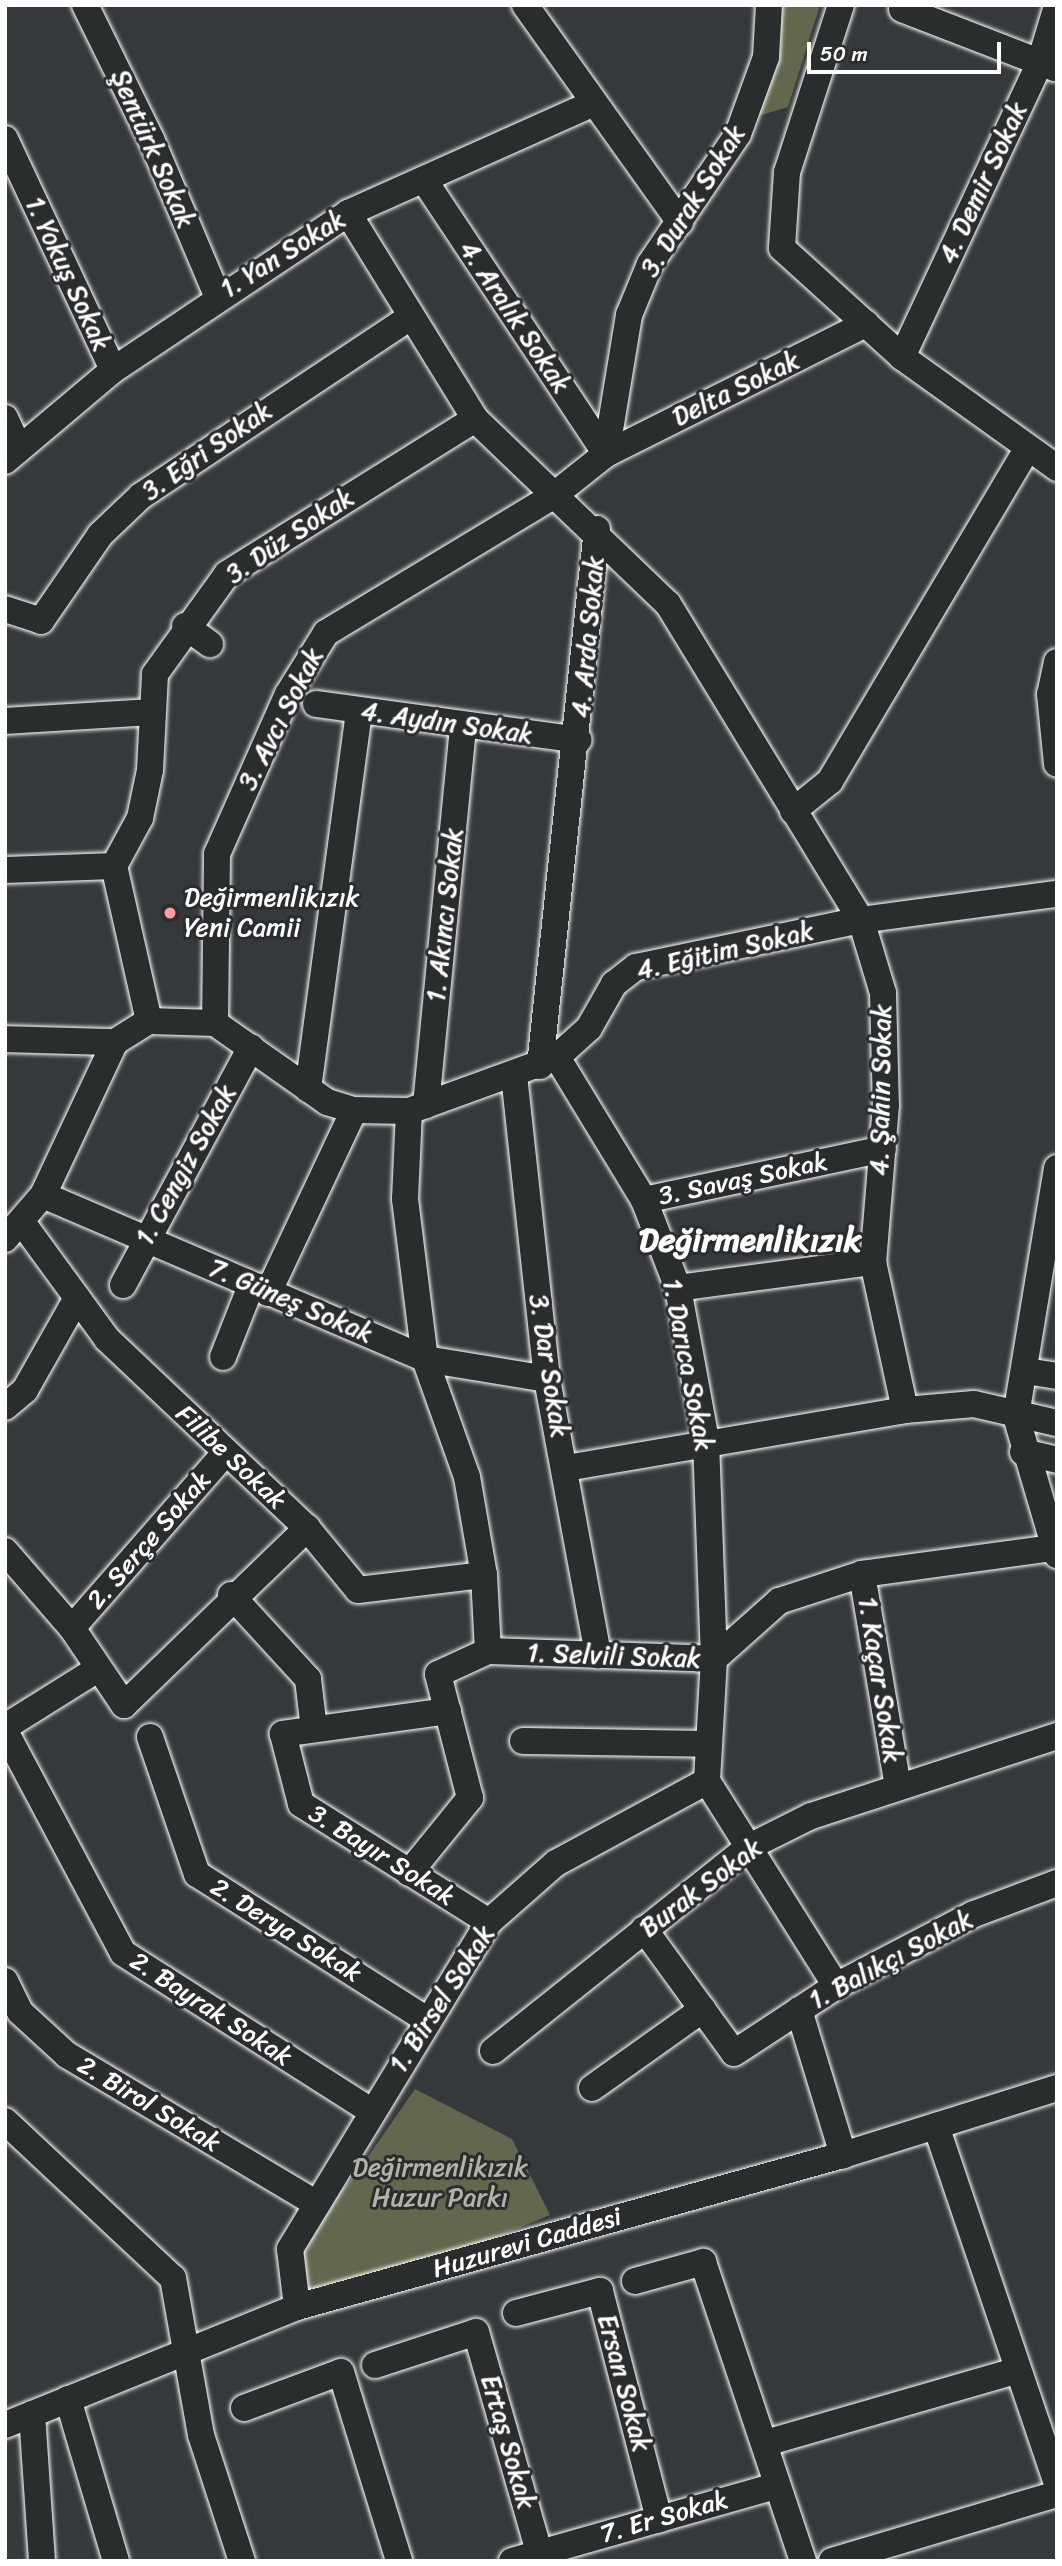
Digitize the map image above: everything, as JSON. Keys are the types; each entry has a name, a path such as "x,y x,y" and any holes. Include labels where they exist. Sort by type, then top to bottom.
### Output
{"street":[{"name":"Şentürk Sokak","path":"85,5 151,139 217,295"},
{"path":"525,5 680,222"},
{"name":"3. Durak Sokak","path":"607,454 629,315 650,264 738,134 766,57 769,5"},
{"path":"841,5 786,172 782,248 902,357 1057,468"},
{"name":"4. Demir Sokak","path":"902,357 1049,65 1057,6"},
{"path":"902,9 1049,65"},
{"name":"1. Yan Sokak","path":"12,454 113,370 217,295 348,213 594,103"},
{"name":"1. Yokuş Sokak","path":"5,139 113,370"},
{"name":"4. Aralık Sokak","path":"424,180 607,454"},
{"name":"4. Arda Sokak","path":"348,213 407,318 475,419 553,496 597,529 548,1062"},
{"name":"3. Eğri Sokak","path":"5,609 41,621 100,535 141,496 407,318"},
{"name":"Delta Sokak","path":"607,454 866,324"},
{"path":"5,418 12,454"},
{"name":"3. Düz Sokak","path":"114,866 140,818 150,770 155,674 185,626 227,574 475,419"},
{"path":"793,811 830,781 1027,449"},
{"path":"553,496 607,454"},
{"name":"3. Avcı Sokak","path":"215,1023 217,854 288,694 326,633 553,496"},
{"name":"4. Şahin Sokak","path":"597,529 668,604 860,920 883,993 883,1149 873,1262 905,1410"},
{"path":"185,626 210,644"},
{"path":"1057,663 1050,694 1057,764"},
{"name":"4. Aydın Sokak","path":"316,704 579,740"},
{"path":"308,1089 359,711"},
{"path":"5,721 152,712"},
{"name":"1. Akıncı Sokak","path":"418,1108 463,726"},
{"path":"5,870 114,866 149,1021"},
{"name":"4. Eğitim Sokak","path":"215,1023 308,1089 354,1110 418,1108 548,1062 589,1028 614,984 636,967 860,920 1056,894"},
{"path":"15,1232 43,1195 115,1042 149,1021 215,1023"},
{"path":"5,1039 115,1042"},
{"name":"1. Cengiz Sokak","path":"123,1284 145,1237 251,1047"},
{"name":"1. Darıca Sokak","path":"548,1062 644,1200 678,1288 706,1441 713,1659"},
{"name":"3. Dar Sokak","path":"514,1075 547,1379 566,1468 598,1656"},
{"name":"1. Selvili Sokak","path":"418,1108 405,1199 425,1359 467,1477 484,1575 488,1651"},
{"path":"223,1357 354,1110"},
{"name":"3. Savaş Sokak","path":"644,1200 883,1149"},
{"path":"713,1659 779,1601 862,1574 1055,1551 1023,1452 1016,1416 1026,1371 1057,1168"},
{"name":"7. Güneş Sokak","path":"43,1195 425,1359 547,1379"},
{"name":"Filibe Sokak","path":"15,1232 77,1298 107,1339 307,1528 358,1590 484,1575"},
{"path":"678,1288 873,1262"},
{"path":"5,1407 25,1390 77,1298"},
{"path":"1026,1371 1057,1376"},
{"path":"566,1468 706,1441 905,1410 974,1404 1016,1416 1057,1423"},
{"name":"2. Serçe Sokak","path":"72,1628 226,1452"},
{"path":"1023,1452 1057,1460"},
{"path":"5,1551 72,1628 96,1670 124,1705 231,1595 307,1528"},
{"name":"1. Kaçar Sokak","path":"862,1574 898,1786"},
{"path":"231,1595 308,1679 314,1729 448,1712 470,1798 409,1873"},
{"name":"1. Selvili Sokak","path":"448,1712 439,1674 488,1651 713,1659 707,1781"},
{"path":"7,1739 96,1670"},
{"name":"3. Bayır Sokak","path":"314,1729 283,1734 301,1804 489,1922"},
{"name":"Burak Sokak","path":"494,2051 749,1847 811,1816 1057,1736"},
{"name":"2. Derya Sokak","path":"150,1737 197,1874 427,2020"},
{"name":"2. Bayrak Sokak","path":"7,1739 123,1953 369,2110"},
{"path":"523,1741 709,1744"},
{"path":"707,1781 836,1986"},
{"name":"1. Birsel Sokak","path":"298,2307 290,2249 369,2110 489,1922 556,1863 707,1781"},
{"name":"1. Balıkçı Sokak","path":"703,2009 734,2053 836,1986 974,1914 1057,1883"},
{"path":"592,2088 703,2009 644,1930"},
{"name":"2. Birol Sokak","path":"5,1982 20,2012 67,2054 316,2203"},
{"path":"799,2010 843,2155"},
{"name":"Huzurevi Caddesi","path":"5,2424 184,2350 298,2307 843,2155 1057,2088"},
{"path":"5,2121 173,2278 201,2435 242,2561"},
{"path":"936,2126 1015,2371 1057,2484"},
{"path":"635,2281 703,2262 803,2561"},
{"name":"Ersan Sokak","path":"516,2313 600,2291 659,2519"},
{"name":"Ertaş Sokak","path":"375,2365 476,2332 539,2552"},
{"path":"766,2444 1015,2371"},
{"path":"244,2409 341,2372 399,2561"},
{"path":"68,2399 116,2561"},
{"path":"32,2414 42,2561"},
{"name":"7. Er Sokak","path":"512,2561 776,2486"},
{"path":"832,2561 866,2557 1057,2494"}],"green space":[{"path":"778,5 820,5 788,107 754,117"},
{"name":"Değirmenlikızık Huzur Parkı","path":"415,2089 512,2139 550,2215 389,2282 297,2307 290,2249 356,2174"}],"place":[{"name":"Değirmenlikızık Yeni Camii","path":"170,913"}],"district":[{"name":"Değirmenlikızık","path":"750,1241"}]}
